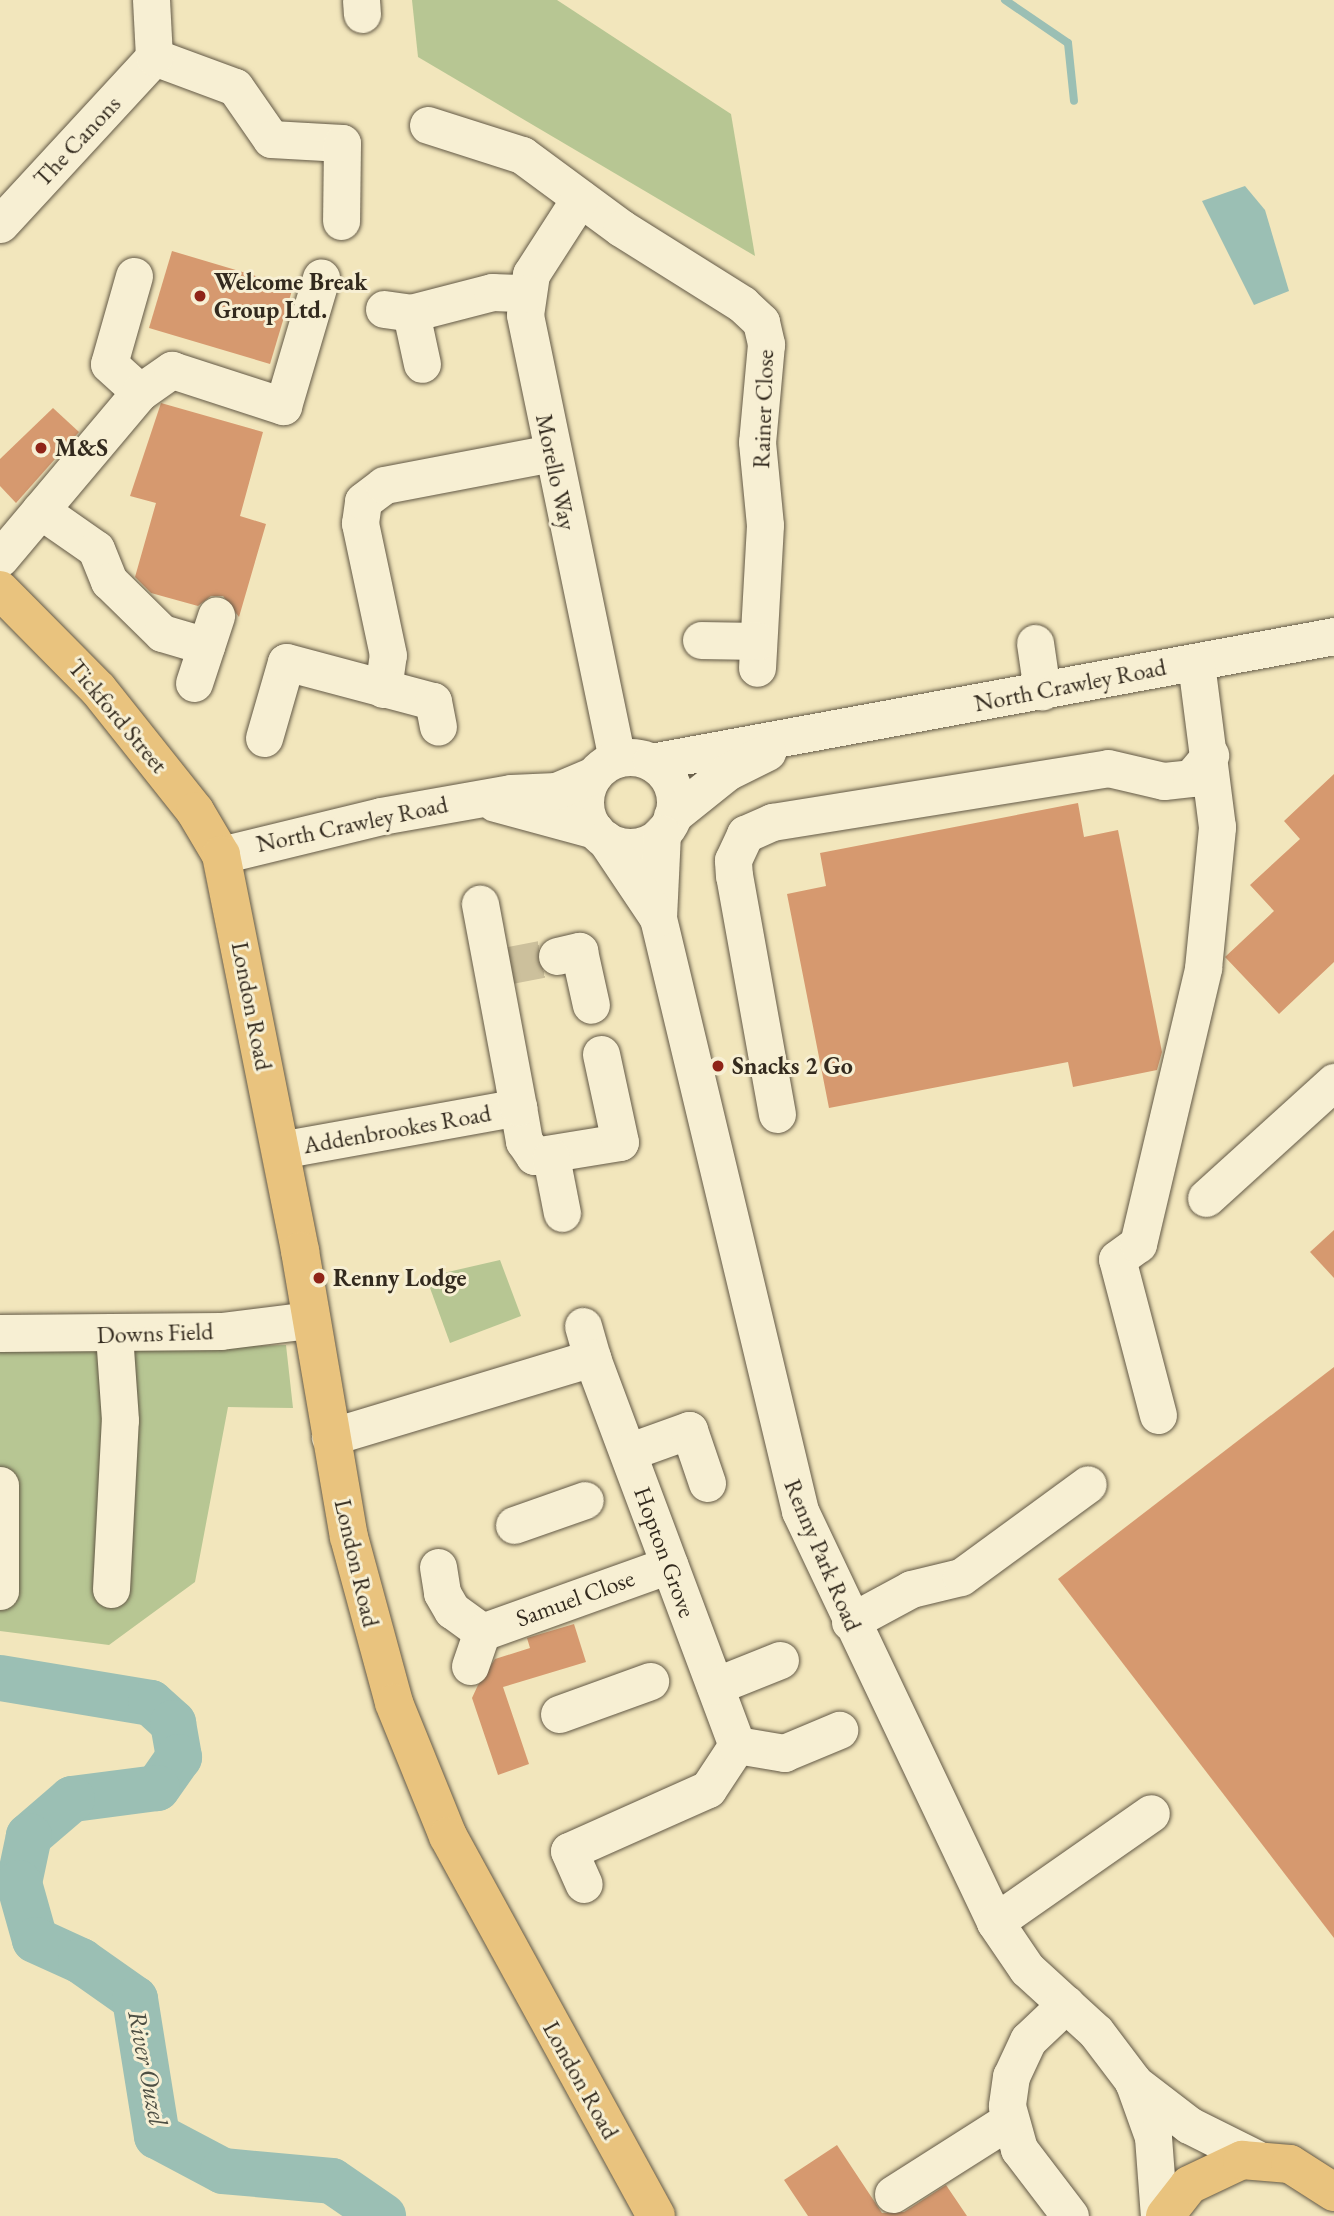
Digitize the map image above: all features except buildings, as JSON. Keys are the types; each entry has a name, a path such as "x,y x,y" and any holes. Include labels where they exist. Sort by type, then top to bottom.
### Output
{"main road":[{"name":"Tickford Street","path":"0,590 98,689 195,811 221,855"},
{"name":"London Road","path":"221,855 280,1150 330,1437 364,1600 419,1775 480,1898 656,2216"},
{"path":"1164,2216 1189,2185 1208,2171 1255,2158 1290,2164 1330,2185"}],"street":[{"path":"151,0 154,57 234,86 250,114 271,139 342,143 341,221"},
{"name":"The Canons","path":"0,225 154,57"},
{"name":"Rainer Close","path":"428,125 522,155 580,198 742,303 761,322 766,344 757,442 765,525 758,654 701,640"},
{"name":"Morello Way","path":"580,198 541,253 526,293 527,332 621,765"},
{"path":"134,276 109,363 141,392"},
{"path":"0,558 141,392 172,370 283,406 321,278"},
{"path":"422,363 398,311 492,292 526,293"},
{"path":"383,689 388,655 360,523 363,501 384,485 552,453"},
{"path":"40,510 96,549 109,581 162,633 211,631 194,684"},
{"name":"North Crawley Road","path":"221,855 300,831 484,799 556,791 621,765 806,735 1334,636"},
{"path":"1035,643 1042,691"},
{"path":"264,738 286,662 433,701 438,727"},
{"path":"1158,1415 1117,1259 1138,1244 1203,968 1217,827 1210,755 1196,662"},
{"name":"North Crawley Road","path":"667,825 727,772 806,735"},
{"path":"777,1114 734,876 736,848 745,834 772,822 1108,768 1164,781 1191,778 1210,755"},
{"path":"621,765 674,791 667,825 635,846 600,835 585,797 621,765"},
{"name":"North Crawley Road","path":"484,799 600,835"},
{"name":"Renny Park Road","path":"667,825 658,918 783,1458 805,1524 995,1923 1027,1969 1103,2040 1133,2081 1189,2125 1255,2158"},
{"name":"Renny Park Road","path":"600,835 658,918"},
{"name":"Addenbrookes Road","path":"280,1150 518,1107 498,967 480,904"},
{"path":"557,956 579,951 591,1005"},
{"path":"518,1107 524,1141 534,1156 551,1157 620,1142 601,1054"},
{"path":"1206,1198 1334,1082"},
{"path":"551,1157 562,1213"},
{"name":"Downs Field","path":"0,1333 221,1331 309,1320"},
{"path":"111,1589 120,1420 114,1334"},
{"name":"Hopton Grove","path":"330,1437 587,1342 615,1482 669,1565 686,1675 737,1745"},
{"path":"514,1524 615,1482 689,1430 707,1483"},
{"path":"850,1622 911,1589 961,1577 1088,1484"},
{"path":"0,1485 0,1591"},
{"name":"Samuel Close","path":"438,1567 442,1593 476,1649 669,1565"},
{"path":"559,1714 686,1675 780,1660"},
{"path":"584,1884 569,1851 708,1789 737,1745 785,1753 839,1730"},
{"path":"995,1923 1151,1813"},
{"path":"1066,2004 1028,2040 1017,2059 1008,2121 1019,2148 1070,2216"},
{"name":"Renny Park Road","path":"1133,2081 1155,2150 1159,2216"},
{"path":"893,2194 1008,2121"}],"green space":[{"path":"412,0 557,0 731,114 755,256 418,57"},
{"path":"500,1260 521,1316 450,1343 426,1277"},
{"path":"286,1345 293,1408 228,1407 195,1582 109,1645 0,1631 0,1352"}],"water":[{"path":"1245,186 1265,210 1289,291 1254,305 1202,201"}],"waterway":[{"path":"1005,0 1068,43 1074,101"},
{"name":"River Ouzel","path":"0,1678 151,1703 173,1723 179,1757 157,1788 72,1799 29,1836 19,1883 35,1940 81,1961 135,1999 157,2136 223,2171 332,2181 383,2216"}],"tunnel":[{"path":"505,966 557,956"}],"place":[{"name":"Welcome Break Group Ltd.","path":"200,296"},
{"name":"M&S","path":"41,448"},
{"name":"Snacks 2 Go","path":"718,1066"},
{"name":"Renny Lodge","path":"319,1278"}]}
